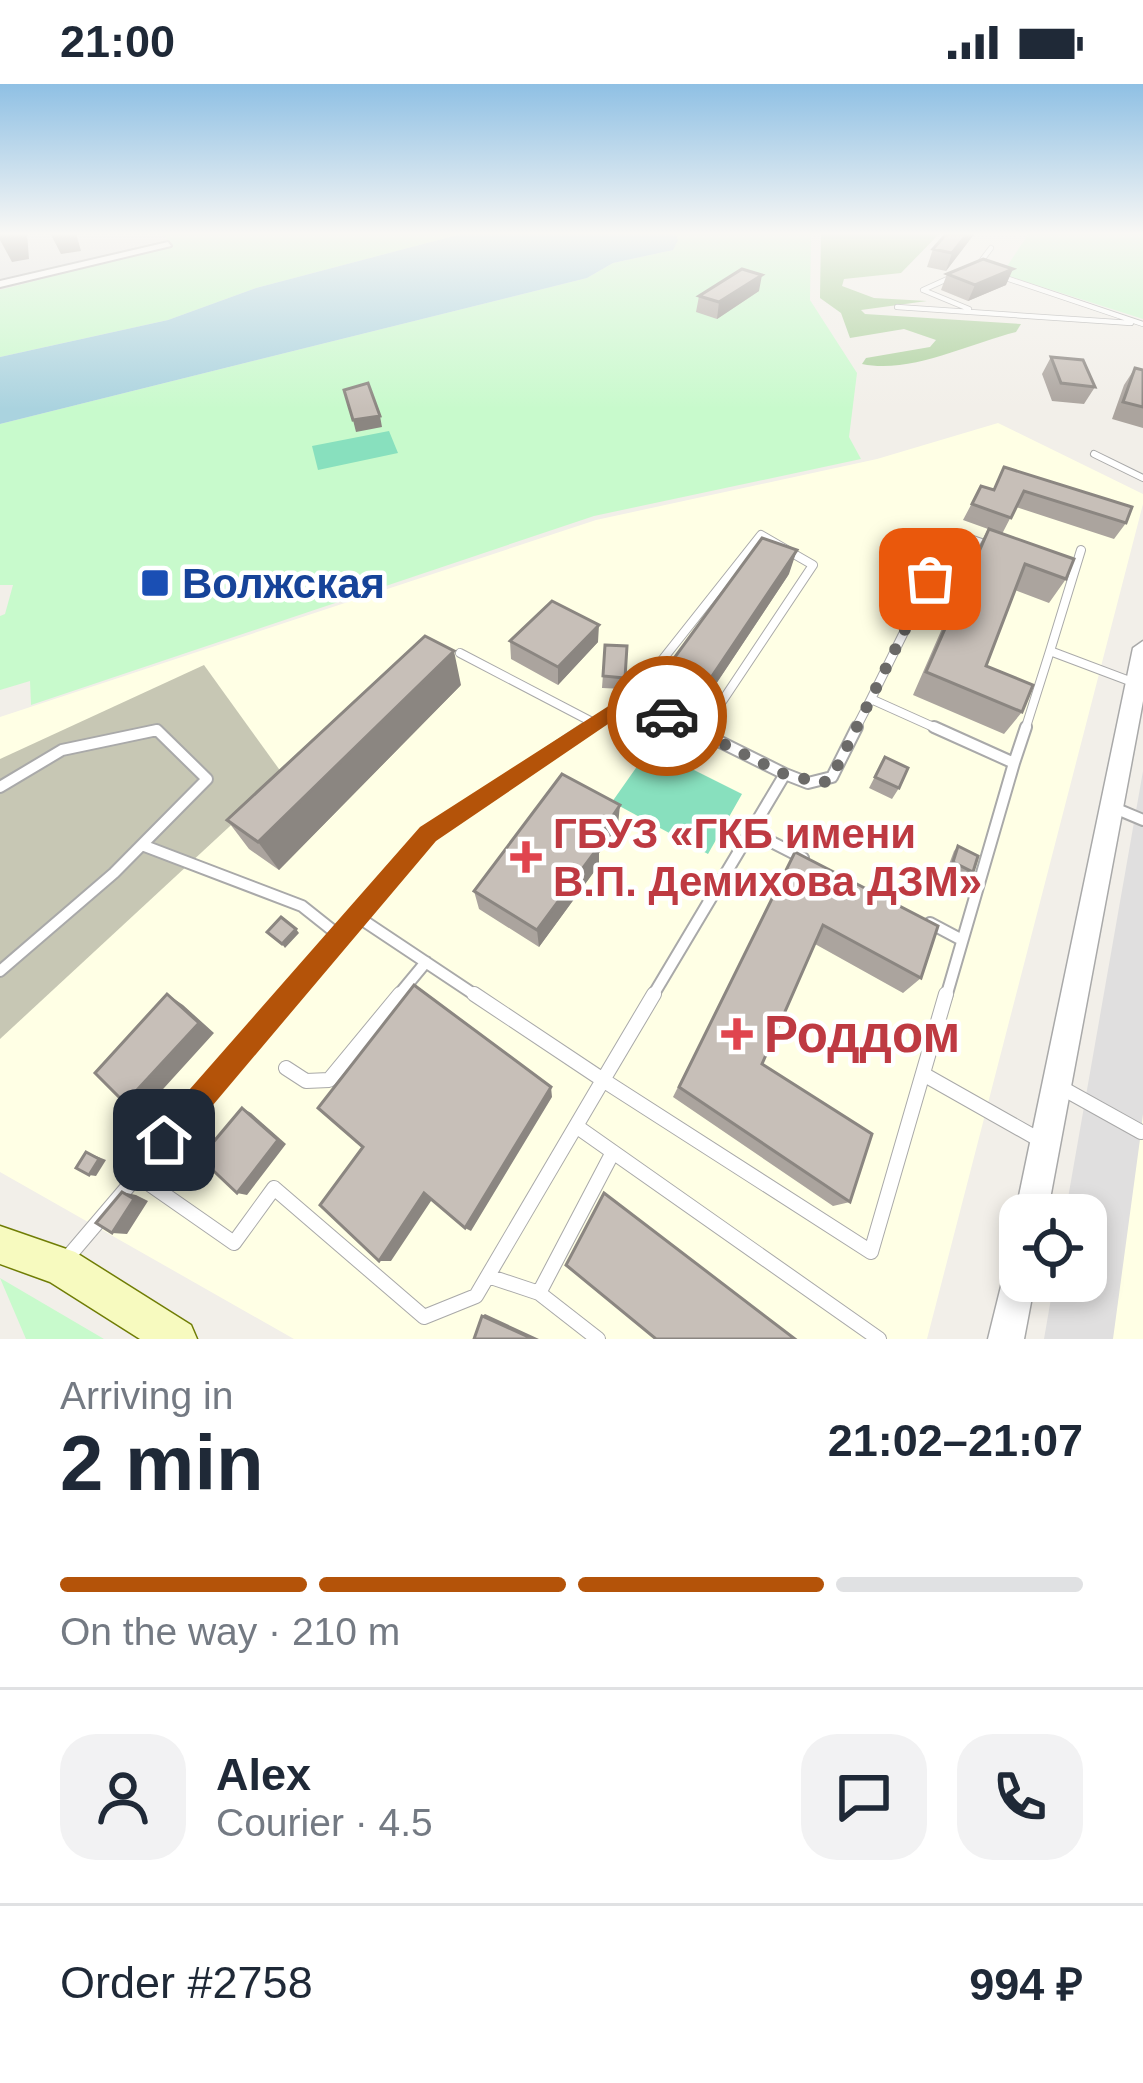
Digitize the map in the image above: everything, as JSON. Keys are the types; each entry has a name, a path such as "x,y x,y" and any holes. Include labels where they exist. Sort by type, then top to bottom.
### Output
{"main road":[{"path":"0,1244 61,1266 177,1339"}],"street":[{"path":"1035,1194 1143,648"},
{"path":"1006,1339 1014,1302"}],"lane":[{"path":"926,292 979,312"},
{"path":"1042,292 1131,323"},
{"path":"897,307 1143,324"},
{"path":"1094,454 1143,478"},
{"path":"61,1266 428,834 632,698 758,536 800,553 813,565 701,733"},
{"path":"632,698 784,774 808,783 832,777 950,539 964,537 1008,552"},
{"path":"358,916 871,1252 1014,763 1082,550"},
{"path":"1052,566 1074,574"},
{"path":"1050,651 1139,685"},
{"path":"460,653 594,723"},
{"path":"871,699 1014,763"},
{"path":"0,787 62,751 157,730 207,778 142,845 0,971"},
{"path":"135,1174 234,1243 274,1188 424,1317 476,1296 754,833 784,774"},
{"path":"1112,807 1143,820"},
{"path":"754,833 817,865"},
{"path":"142,845 302,906 340,937"},
{"path":"921,918 962,940"},
{"path":"286,1068 306,1081 329,1080 426,962"},
{"path":"923,1074 1046,1143"},
{"path":"1058,1085 1141,1132"},
{"path":"576,1126 879,1339"},
{"path":"539,1293 613,1152"},
{"path":"488,1276 539,1293 598,1339"}],"shaded area":[{"name":"ГБУЗ «ГКБ имени В.П. Демихова ДЗМ»","path":"998,423 1143,494 1143,504 927,1339 294,1339 0,1172 0,717 596,520 877,459"},
{"path":"204,665 284,776 0,1039 0,759"},
{"path":"1143,771 1143,1339 1044,1339 1050,1302 1107,1302 1107,1194 1069,1194"},
{"path":"1143,1114 1143,1339 1113,1339 1141,1132"}],"green space":[{"path":"0,292 246,292 168,320 0,357"},
{"path":"532,292 810,292 810,300 857,373 849,437 861,459 594,516 31,705 30,681 0,690 0,616 5,614 13,585 0,585 0,424"},
{"path":"820,292 857,292 874,298 927,301 861,310 865,314 1021,324 1016,332 920,361 862,364 866,358 930,347 936,340 904,329 850,338 841,313 820,298"},
{"path":"1057,292 1143,292 1143,319"},
{"path":"389,431 398,453 318,470 312,446"},
{"path":"650,748 742,794 708,854 612,802"},
{"path":"0,1278 104,1339 26,1339"}],"water":[{"path":"246,292 532,292 0,424 0,357 168,320"}],"building":[{"path":"706,292 736,292 719,302 699,296"},
{"path":"1051,357 1083,360 1095,387 1061,383"},
{"path":"1135,368 1143,370 1143,407 1123,402"},
{"path":"368,383 380,416 353,420 344,390"},
{"path":"1004,467 1132,507 1126,523 1024,491 1011,518 972,504 981,486 994,490"},
{"path":"989,529 1074,559 1066,579 1025,564 986,666 1033,685 1022,712 926,672"},
{"path":"762,538 797,550 708,682 669,665"},
{"path":"552,601 599,625 558,667 510,641"},
{"path":"425,636 454,651 258,842 227,820"},
{"path":"605,645 627,646 625,678 603,676"},
{"path":"885,757 908,768 899,788 875,777"},
{"path":"562,774 620,805 595,842 600,845 537,930 474,891"},
{"path":"958,846 978,856 973,872 953,862"},
{"name":"Роддом","path":"795,852 938,926 921,978 823,925 762,1064 872,1134 850,1202 679,1087"},
{"path":"281,917 296,929 282,944 267,932"},
{"path":"414,985 551,1087 465,1228 424,1193 379,1261 320,1205 363,1147 318,1108"},
{"path":"167,994 199,1023 125,1103 95,1073"},
{"path":"242,1108 278,1140 237,1193 200,1158"},
{"path":"86,1152 99,1159 89,1175 76,1168"},
{"path":"122,1192 134,1199 112,1233 96,1223"},
{"path":"604,1193 795,1339 656,1339 566,1265"},
{"path":"482,1316 533,1339 474,1339"}],"way so far":[{"path":"667,716 784,774 823,783 832,777 930,579"}],"place":[{"name":"Волжская","path":"155,583"},
{"name":"ГБУЗ «ГКБ имени В.П. Демихова ДЗМ»","path":"526,857"},
{"name":"Роддом","path":"737,1034"}],"route":[{"path":"164,1140 428,834 632,698 667,716"}]}
